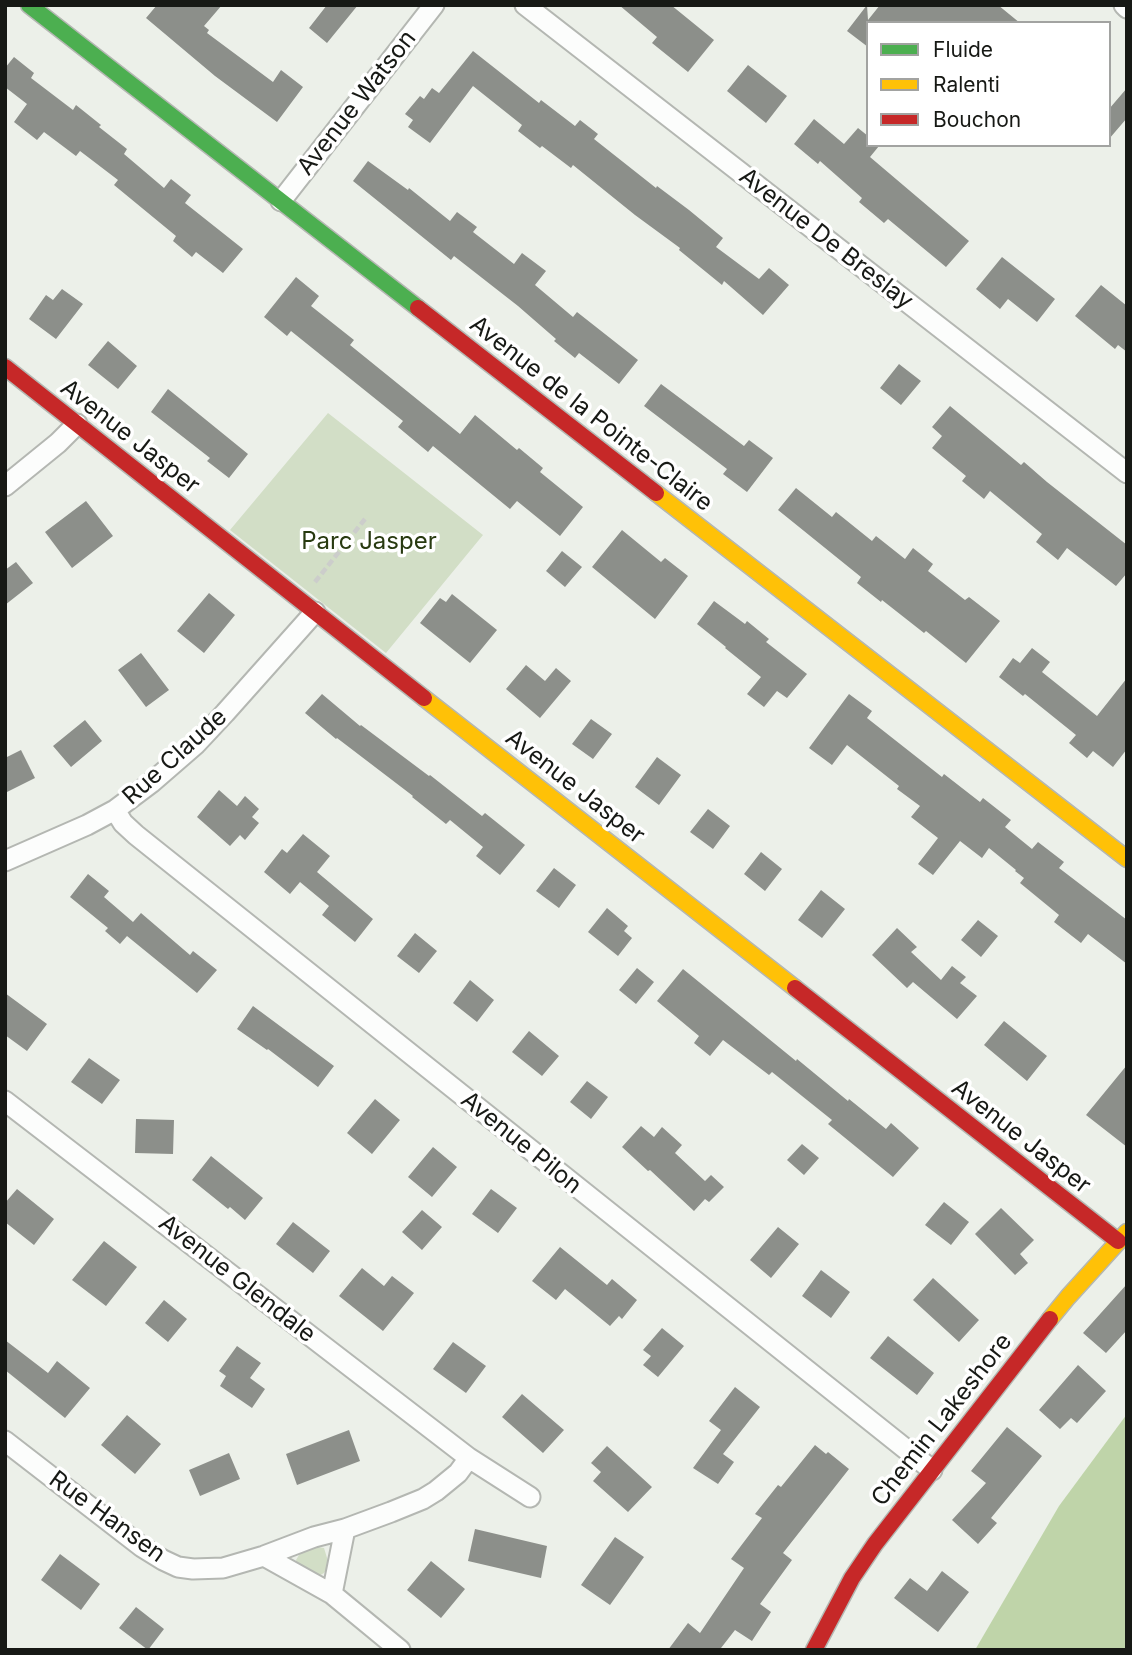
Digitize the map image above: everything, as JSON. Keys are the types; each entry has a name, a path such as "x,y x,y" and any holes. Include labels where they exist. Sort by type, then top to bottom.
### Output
{"street":[{"name":"Avenue de la Pointe-Claire","path":"29,5 1124,851"},
{"name":"Avenue Watson","path":"281,201 434,5"},
{"name":"Avenue De Breslay","path":"525,5 1127,473"},
{"name":"Avenue Jasper","path":"5,367 315,612 1123,1237"},
{"path":"5,486 77,424"},
{"name":"Rue Claude","path":"5,861 87,825 115,810 151,783 196,744 315,612"},
{"name":"Avenue Pilon","path":"115,810 135,835 932,1471"},
{"name":"Avenue Glendale","path":"5,1101 469,1458 530,1497"},
{"name":"Chemin Lakeshore","path":"814,1650 860,1566 1041,1329 1123,1237"},
{"name":"Rue Hansen","path":"5,1441 142,1547 178,1567 208,1570 264,1556"},
{"path":"264,1556 423,1499 448,1482 469,1458"},
{"path":"332,1594 345,1529"},
{"path":"264,1556 332,1594 400,1650"}],"path":[{"path":"308,591 366,519"}],"green space":[{"name":"Parc Jasper","path":"328,413 483,535 386,653 230,530"},
{"path":"312,1546 324,1548 328,1561 328,1568 317,1577 297,1565 296,1560 304,1549"}],"shaded area":[{"path":"1127,1414 1127,1650 975,1650 1059,1506"}],"building":[{"path":"157,5 222,5 204,26 209,30 207,33 273,82 281,70 303,87 277,122 215,76 146,18"},
{"path":"327,5 358,5 327,43 309,28"},
{"path":"619,5 671,5 714,40 688,72 652,43 657,37"},
{"path":"867,5 868,20 880,5 998,5 1018,21 866,21 866,45 847,31"},
{"path":"473,51 539,103 541,100 575,126 580,120 598,134 594,139 723,238 716,247 759,279 769,268 789,285 763,315 724,281 722,285 679,250 680,248 573,165 571,168 518,131 522,125 473,86 430,143 408,127 413,120 405,114 420,96 424,99 432,88 439,93"},
{"path":"14,57 34,73 31,78 73,110 76,105 101,125 99,127 127,149 124,154 164,188 171,179 191,195 185,203 243,249 223,273 196,252 192,257 173,241 176,236 114,185 118,180 80,151 76,156 44,132 37,140 14,122 27,104 5,87 5,68"},
{"path":"748,65 787,96 766,123 727,91"},
{"path":"1127,88 1127,118 1111,137 1111,107"},
{"path":"814,119 844,144 858,128 866,134 866,147 878,147 870,157 969,241 946,267 888,219 884,223 859,202 862,198 820,161 818,164 794,144"},
{"path":"368,161 408,190 409,188 450,221 457,212 477,227 473,232 514,264 522,253 546,271 535,285 573,317 577,312 638,360 619,384 579,353 575,358 518,306 454,256 451,260 353,181"},
{"path":"1002,257 1055,299 1037,322 1008,299 1000,309 976,289"},
{"path":"296,277 319,296 311,306 354,340 350,345 460,434 475,415 543,468 540,472 583,507 560,536 517,501 510,509 433,446 428,452 398,427 403,421 291,331 287,336 264,317"},
{"path":"1101,285 1127,306 1127,352 1118,345 1115,349 1075,316"},
{"path":"62,289 83,304 56,339 29,319 46,295 53,300"},
{"path":"108,341 137,366 118,389 88,365"},
{"path":"899,364 921,381 901,405 880,388"},
{"path":"661,384 744,446 749,440 773,458 747,492 723,474 727,469 644,406"},
{"path":"168,389 248,454 229,478 207,461 210,458 151,412"},
{"path":"950,406 1021,465 1024,462 1127,545 1127,573 1116,586 1067,548 1058,560 1036,542 1042,534 990,491 984,499 962,481 966,476 932,448 942,436 932,427"},
{"path":"796,488 832,517 836,512 872,541 876,536 905,559 913,548 933,564 928,571 965,600 969,597 1000,621 966,663 926,631 924,633 857,583 861,577 778,510"},
{"path":"86,501 113,536 72,568 45,532"},
{"path":"622,530 661,562 665,558 688,576 655,619 592,567"},
{"path":"562,551 582,567 565,587 546,571"},
{"path":"16,562 33,583 5,605 5,570"},
{"path":"209,593 235,615 204,653 177,631"},
{"path":"452,594 497,630 470,663 420,623 440,598 446,602"},
{"path":"714,601 745,624 747,621 769,639 766,642 807,674 787,698 777,691 764,707 747,694 761,677 697,624"},
{"path":"1032,648 1050,662 1042,672 1097,716 1127,678 1127,749 1113,767 1093,751 1087,758 1069,743 1076,735 999,677 1013,658 1020,663"},
{"path":"141,653 169,690 146,707 118,670"},
{"path":"526,665 545,681 556,668 571,681 540,718 506,689"},
{"path":"322,694 360,726 430,775 482,816 485,813 525,845 500,875 476,856 483,847 450,820 446,824 305,713"},
{"path":"849,694 872,711 867,718 942,777 944,774 980,802 983,798 1011,820 1005,827 1032,849 1038,842 1064,862 1059,868 1127,920 1127,964 1088,934 1081,943 1054,922 1059,915 1020,883 1024,878 989,848 982,858 960,841 933,875 918,864 938,838 911,817 920,806 847,745 832,765 809,748"},
{"path":"591,719 612,734 593,759 572,744"},
{"path":"85,720 102,741 71,767 53,746"},
{"path":"21,750 35,778 5,793 5,758"},
{"path":"657,757 681,775 659,805 635,787"},
{"path":"219,790 237,806 245,796 259,809 252,817 259,823 245,840 240,835 230,846 197,817"},
{"path":"708,809 730,826 713,849 690,832"},
{"path":"303,834 330,856 317,872 373,919 355,942 322,915 329,906 300,882 290,894 264,872 282,849 287,853"},
{"path":"761,852 782,869 765,891 744,874"},
{"path":"554,868 576,885 559,908 536,891"},
{"path":"88,874 109,891 104,897 133,922 141,913 190,955 193,951 217,970 197,993 127,936 120,944 105,931 108,928 70,897"},
{"path":"821,890 845,909 822,938 798,920"},
{"path":"607,908 628,926 624,931 632,938 618,956 588,932"},
{"path":"978,920 998,936 981,957 961,940"},
{"path":"897,928 917,947 911,952 941,980 952,966 966,977 960,983 977,996 957,1019 913,982 907,988 872,955"},
{"path":"415,933 437,951 419,973 397,956"},
{"path":"637,968 654,982 636,1004 619,990"},
{"path":"683,969 848,1101 849,1099 886,1129 891,1123 919,1148 893,1177 828,1124 832,1120 772,1072 769,1075 723,1040 710,1056 694,1043 699,1036 657,1001"},
{"path":"470,980 494,1000 477,1022 453,1003"},
{"path":"5,993 47,1024 27,1051 5,1035"},
{"path":"253,1006 334,1066 318,1087 237,1029"},
{"path":"1004,1021 1047,1056 1027,1081 984,1045"},
{"path":"529,1031 559,1056 542,1076 512,1052"},
{"path":"89,1058 120,1080 102,1104 71,1082"},
{"path":"1127,1065 1127,1147 1086,1115"},
{"path":"587,1081 608,1097 591,1119 570,1102"},
{"path":"375,1099 400,1120 372,1154 347,1133"},
{"path":"136,1119 174,1120 173,1154 135,1153"},
{"path":"641,1126 654,1137 662,1127 682,1145 675,1153 705,1181 711,1175 724,1187 709,1202 705,1199 694,1211 622,1147"},
{"path":"802,1144 819,1158 804,1175 787,1160"},
{"path":"433,1147 457,1167 432,1197 408,1177"},
{"path":"211,1156 263,1198 245,1220 192,1180"},
{"path":"17,1189 54,1219 34,1245 5,1222 5,1203"},
{"path":"491,1189 517,1208 498,1233 472,1214"},
{"path":"944,1202 969,1222 951,1245 925,1225"},
{"path":"1001,1208 1034,1240 1020,1254 1028,1263 1015,1275 975,1234"},
{"path":"422,1210 442,1227 422,1250 402,1232"},
{"path":"293,1222 330,1251 313,1273 276,1244"},
{"path":"778,1227 799,1244 771,1278 750,1260"},
{"path":"104,1241 137,1267 106,1306 72,1280"},
{"path":"560,1247 607,1285 612,1279 637,1300 622,1319 619,1316 610,1326 565,1289 556,1300 532,1281"},
{"path":"362,1268 384,1286 392,1276 414,1293 383,1331 339,1296"},
{"path":"821,1270 850,1292 831,1318 802,1296"},
{"path":"933,1278 979,1320 959,1342 913,1300"},
{"path":"1127,1284 1127,1330 1106,1353 1083,1333"},
{"path":"164,1300 187,1319 168,1342 145,1323"},
{"path":"662,1328 684,1346 658,1377 643,1365 651,1356 643,1350"},
{"path":"888,1336 934,1373 917,1395 870,1358"},
{"path":"5,1340 48,1373 57,1361 90,1388 65,1418 5,1370"},
{"path":"453,1342 486,1366 466,1393 433,1369"},
{"path":"237,1346 261,1363 250,1378 265,1389 252,1408 220,1386 226,1376 219,1371"},
{"path":"1078,1365 1106,1391 1077,1423 1071,1418 1060,1429 1039,1410"},
{"path":"735,1387 760,1407 723,1454 734,1462 718,1484 693,1468 721,1430 709,1421"},
{"path":"522,1394 564,1430 543,1453 502,1417"},
{"path":"127,1415 161,1444 135,1474 101,1445"},
{"path":"1007,1427 1042,1456 991,1518 997,1523 978,1544 952,1520 986,1483 971,1471"},
{"path":"349,1430 360,1461 297,1485 286,1454"},
{"path":"815,1445 849,1469 783,1553 792,1560 760,1604 771,1612 752,1641 735,1630 721,1648 723,1650 668,1650 688,1623 700,1633 744,1568 731,1559 762,1518 755,1514"},
{"path":"607,1446 652,1487 628,1512 593,1481 601,1472 591,1463"},
{"path":"229,1453 240,1479 200,1496 189,1470"},
{"path":"475,1529 547,1546 541,1578 468,1561"},
{"path":"615,1537 644,1557 610,1605 581,1585"},
{"path":"60,1554 100,1584 81,1610 41,1580"},
{"path":"431,1561 465,1589 441,1618 407,1590"},
{"path":"942,1571 969,1592 938,1632 894,1598 910,1578 927,1591"},
{"path":"136,1607 164,1629 148,1650 119,1628"}],"traffic: fast":[{"path":"29,5 418,308"}],"traffic: slow":[{"path":"656,493 1127,859"},
{"path":"424,698 795,988"},
{"path":"1050,1319 1127,1232"}],"traffic: jam":[{"path":"418,308 656,493"},
{"path":"5,367 424,698"},
{"path":"795,988 1118,1241"},
{"path":"814,1650 852,1578 875,1544 1050,1319"}]}
